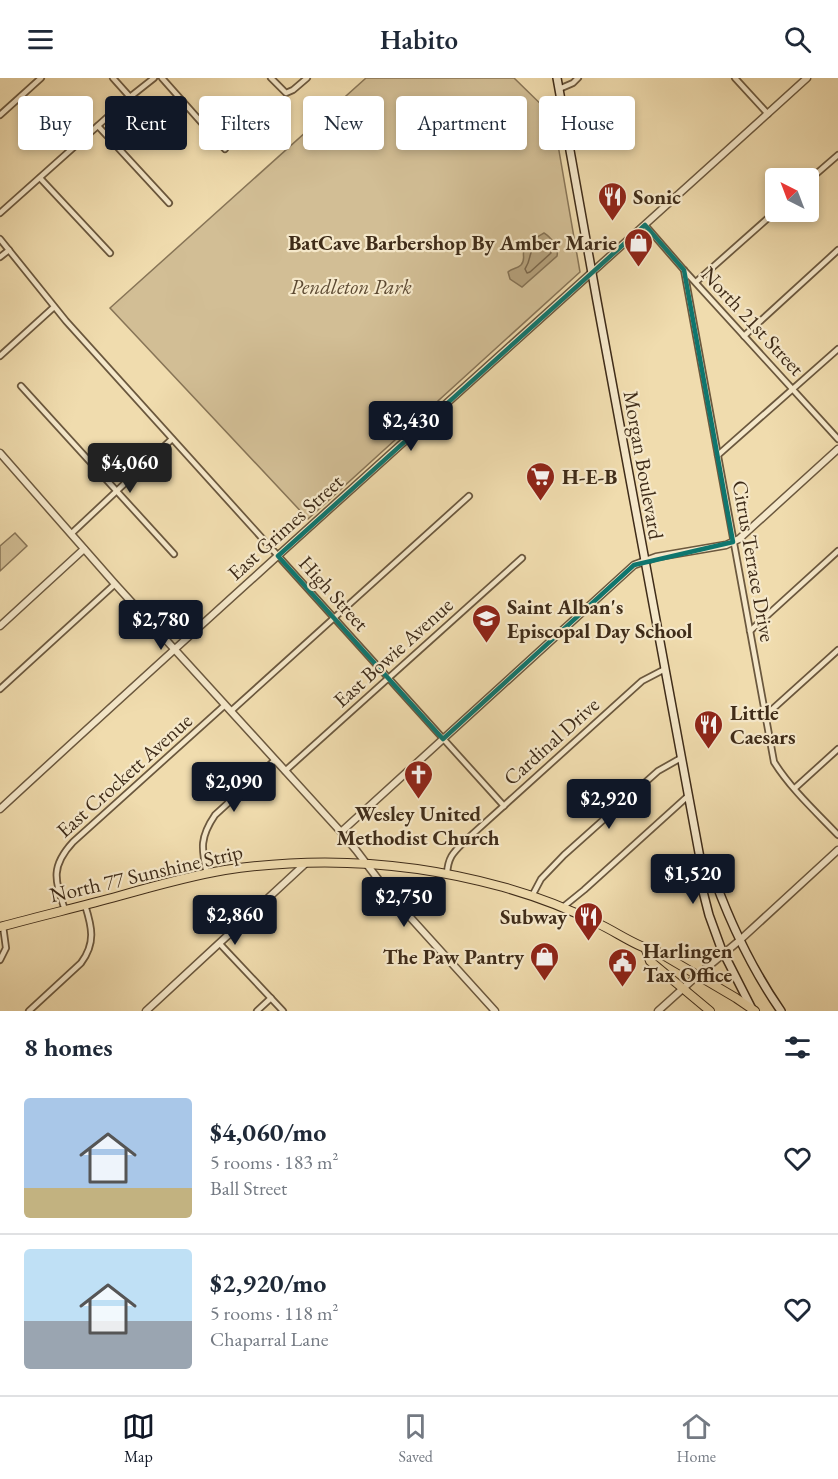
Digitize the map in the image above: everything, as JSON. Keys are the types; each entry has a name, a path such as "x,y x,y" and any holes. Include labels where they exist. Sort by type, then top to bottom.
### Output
{"main road":[{"name":"Morgan Boulevard","path":"557,78 700,858 696,864 709,915 724,954 754,1010"},
{"name":"Morgan Boulevard","path":"700,858 708,861 740,940 763,984 781,1011"},
{"name":"North 77 Sunshine Strip","path":"2,926 207,874 306,863 366,863 447,874 496,885 563,907 600,924 646,950 658,952 754,1010"},
{"name":"North 77 Sunshine Strip","path":"646,950 650,961 710,1011"}],"street":[{"path":"0,115 41,78"},
{"path":"113,78 129,96"},
{"path":"131,96 154,78"},
{"path":"162,78 199,120"},
{"path":"271,78 286,93 307,78"},
{"path":"559,89 573,83 578,78"},
{"path":"735,78 768,114"},
{"name":"East Grimes Street","path":"0,809 174,648 807,78"},
{"path":"0,213 105,120"},
{"path":"98,126 169,203"},
{"path":"819,171 838,155"},
{"path":"40,178 110,253"},
{"path":"696,282 765,221"},
{"name":"North 21st Street","path":"645,225 838,439"},
{"name":"High Street","path":"0,239 54,307 504,806"},
{"path":"0,257 9,249"},
{"path":"744,336 838,250"},
{"name":"Citrus Terrace Drive","path":"684,270 774,762 838,835"},
{"path":"0,356 54,307"},
{"path":"718,455 838,349"},
{"path":"21,386 174,554"},
{"path":"72,533 172,439"},
{"path":"341,832 634,565 656,557 726,545 739,539 838,450"},
{"path":"0,453 341,832 390,895 495,1011"},
{"path":"231,711 470,496"},
{"path":"0,626 84,549"},
{"path":"750,631 838,551"},
{"name":"East Bowie Avenue","path":"285,771 522,558"},
{"path":"0,689 116,584"},
{"path":"766,715 838,650"},
{"name":"Cardinal Drive","path":"447,874 448,862 452,854 642,681 665,669"},
{"name":"East Crockett Avenue","path":"65,910 57,886 57,870 62,855 73,842 225,705"},
{"path":"795,788 838,749"},
{"path":"532,896 541,879 564,855 658,771 681,758"},
{"path":"207,874 202,846 208,826 215,815 275,760"},
{"path":"563,907 688,796"},
{"path":"658,1011 838,850"},
{"path":"147,1011 306,863"},
{"path":"29,1011 87,955 92,936 85,905"},
{"path":"0,960 6,948 2,926"},
{"path":"220,944 283,1011"},
{"path":"257,1011 272,998"}],"highlighted area":[{"path":"645,225 684,270 733,542 634,565 443,739 278,556"}],"green space":[{"name":"Pendleton Park","path":"366,78 514,78 539,102 539,150 559,150 580,272 308,519 110,308 286,150 291,150 291,145 303,135 303,150 384,150 384,96 346,96"},
{"path":"15,533 27,546 0,571 0,546"}],"water":[{"path":"544,233 554,243 557,256 522,287 510,279 508,272 521,265 525,247"}],"place":[{"name":"Sonic","path":"612,222"},
{"name":"BatCave Barbershop By Amber Marie","path":"638,268"},
{"name":"H-E-B","path":"541,502"},
{"name":"Saint Alban's Episcopal Day School","path":"486,644"},
{"name":"Little Caesars","path":"709,750"},
{"name":"Wesley United Methodist Church","path":"418,800"},
{"name":"Subway","path":"588,942"},
{"name":"The Paw Pantry","path":"545,982"},
{"name":"Harlingen Tax Office","path":"622,988"}]}
